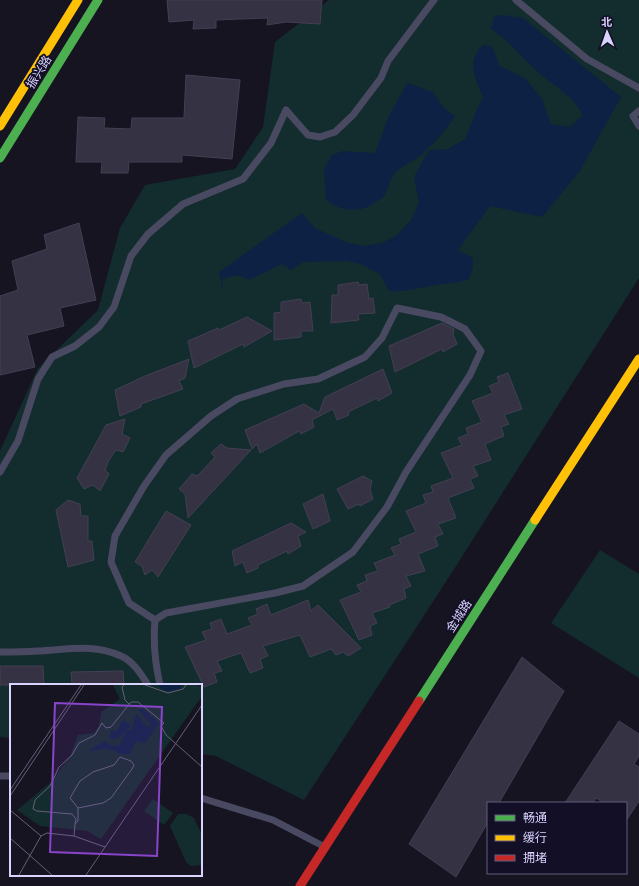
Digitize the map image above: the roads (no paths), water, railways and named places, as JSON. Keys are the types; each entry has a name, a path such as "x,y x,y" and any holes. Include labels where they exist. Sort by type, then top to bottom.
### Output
{"street":[{"name":"振兴路","path":"0,126 78,0"},
{"name":"振兴路","path":"0,158 98,0"},
{"name":"金城路","path":"300,886 639,359"}],"lane":[{"path":"0,472 18,440 38,379 52,357 81,341 99,327 114,307 131,256 148,234 183,204 243,179 271,143 286,110 308,135 320,137 336,132 353,115 382,78 388,61 434,0"},
{"path":"516,0 587,59 639,88"},
{"path":"639,111 633,116 639,126"},
{"path":"397,308 441,317 465,329 481,351 470,375 409,466 387,507 354,552 303,586 276,593 166,613 155,620 129,603 111,562 115,536 144,486 166,455 211,416 237,400 284,384 318,379 365,357 382,338 397,308"},
{"path":"155,620 155,665 160,684"},
{"path":"0,652 38,651 65,648 96,648 122,656 136,668 147,684"},
{"path":"202,798 273,820 325,847"}],"water":[{"path":"503,15 523,18 621,97 579,172 542,217 490,206 458,250 473,258 473,267 469,279 460,282 407,290 389,291 380,274 361,264 346,261 303,262 291,270 282,264 249,280 238,275 222,279 223,293 219,272 302,213 315,228 348,243 364,246 382,243 397,235 411,220 419,202 414,177 429,150 448,149 465,139 483,98 475,77 473,64 474,58 483,45 492,47 500,66 526,79 542,99 551,124 570,127 583,115 567,95 543,77 504,38 491,29 494,16"},
{"path":"407,83 433,92 443,107 455,116 442,134 428,149 394,174 390,180 386,193 380,199 371,205 358,210 345,209 332,204 326,200 324,169 332,155 343,151 375,153 388,118"}]}
